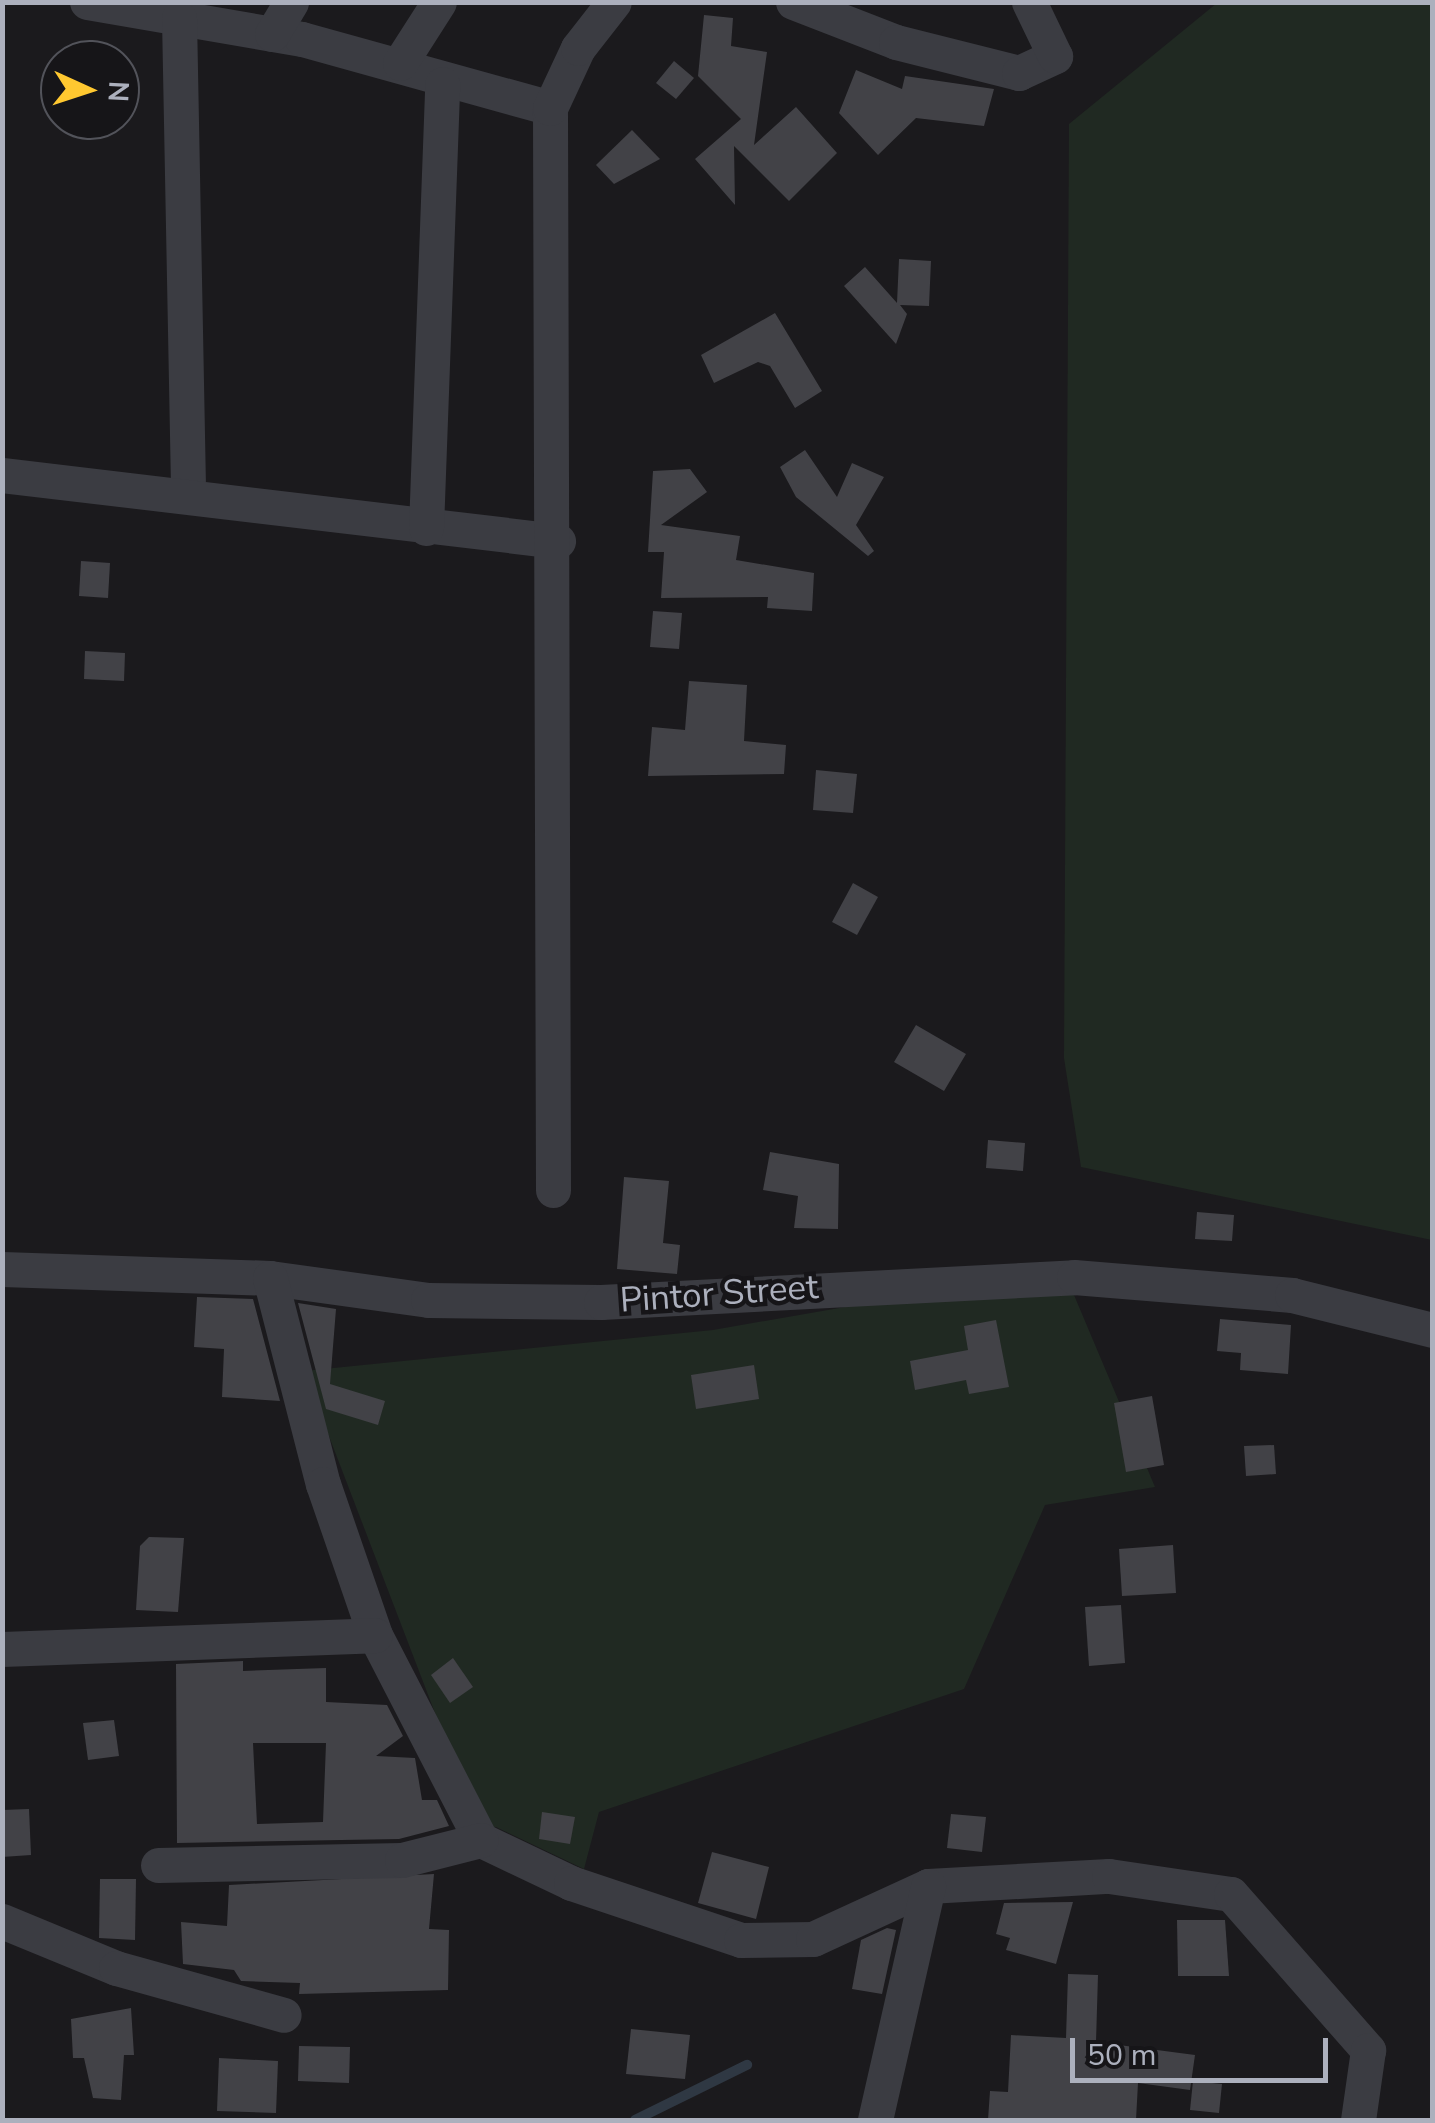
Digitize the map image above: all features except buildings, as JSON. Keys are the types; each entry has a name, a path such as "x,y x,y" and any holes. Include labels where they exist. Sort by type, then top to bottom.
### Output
{"street":[{"path":"88,2 272,34 400,62 442,84 550,108"},
{"path":"272,34 291,2"},
{"path":"400,62 439,2"},
{"path":"553,1190 558,541 550,108 578,48 614,2"},
{"path":"793,2 896,42 1018,73 1055,56 1029,2"},
{"path":"874,2 896,42"},
{"path":"179,18 188,494"},
{"path":"426,528 442,84"},
{"path":"2,474 558,541"},
{"name":"Pintor Street","path":"2,1269 270,1278 428,1300 601,1302 1091,1278 1292,1295 1432,1330"},
{"path":"270,1278 323,1484 375,1634 481,1840 571,1883 741,1940 813,1939 928,1886 1108,1876 1231,1894 1368,2050 1358,2120"},
{"path":"2,1649 375,1634"},
{"path":"158,1865 402,1860 481,1840"},
{"path":"875,2120 928,1886"},
{"path":"2,1920 116,1968 284,2016"}],"shaded area":[{"path":"1217,3 1432,3 1432,1240 1081,1167 1064,1058 1069,124"},
{"path":"1074,1295 1155,1487 1045,1505 964,1689 599,1812 584,1869 496,1827 481,1833 304,1371 713,1330 908,1296"}],"waterway":[{"path":"635,2120 747,2065"}]}
